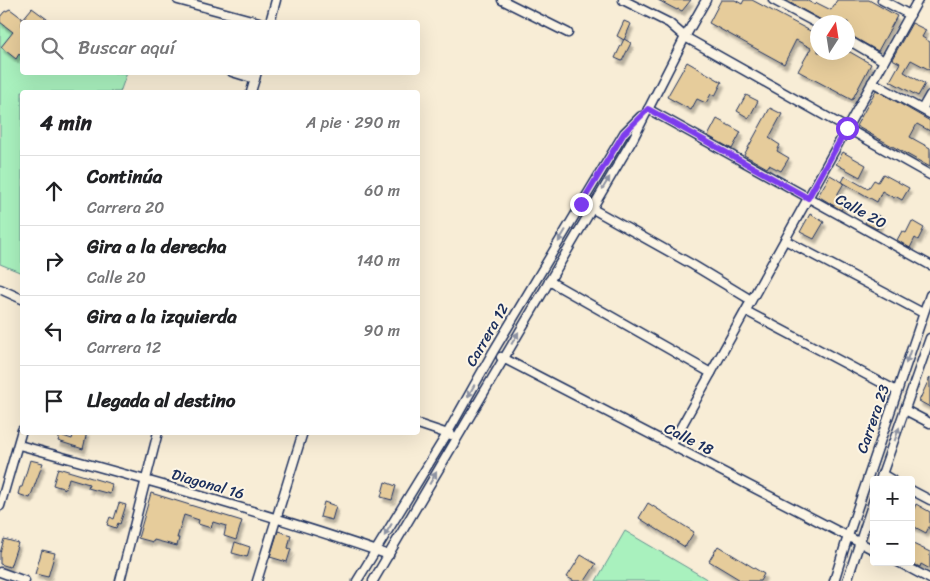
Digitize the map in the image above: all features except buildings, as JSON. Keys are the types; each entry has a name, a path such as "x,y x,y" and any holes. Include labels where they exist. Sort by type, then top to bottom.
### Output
{"street":[{"path":"178,0 252,20"},
{"path":"271,20 276,0"},
{"path":"502,0 568,33"},
{"path":"623,0 669,23 685,37 930,175"},
{"name":"Carrera 12","path":"374,581 548,281 633,139 706,0"},
{"path":"773,0 810,20"},
{"path":"882,0 910,14"},
{"path":"671,445 918,0"},
{"path":"855,44 884,60"},
{"path":"252,90 256,76"},
{"path":"872,82 930,114"},
{"path":"922,110 930,95"},
{"name":"Carrera 12","path":"357,581 447,434 493,352 624,133 648,109"},
{"name":"Calle 20","path":"648,109 930,265"},
{"path":"591,208 751,300"},
{"path":"785,240 923,313"},
{"path":"548,281 711,373"},
{"path":"0,289 20,298"},
{"name":"Carrera 23","path":"834,581 930,295"},
{"path":"746,311 897,390"},
{"name":"Carrera 23","path":"881,476 930,338"},
{"name":"Calle 18","path":"493,352 870,548"},
{"path":"905,410 930,423"},
{"path":"420,425 457,438"},
{"path":"0,506 21,435"},
{"path":"120,581 157,435"},
{"path":"257,581 302,435"},
{"name":"Diagonal 16","path":"19,445 277,519 389,555"},
{"path":"915,492 930,500"},
{"path":"847,581 870,510"},
{"path":"906,566 930,579"},
{"path":"0,572 25,581"}],"green space":[{"path":"0,16 20,23 20,75 126,75 121,90 20,90 20,272 0,264"},
{"path":"625,531 710,581 596,581"}],"route":[{"path":"581,204 624,133 648,109 808,198 847,128"}]}
